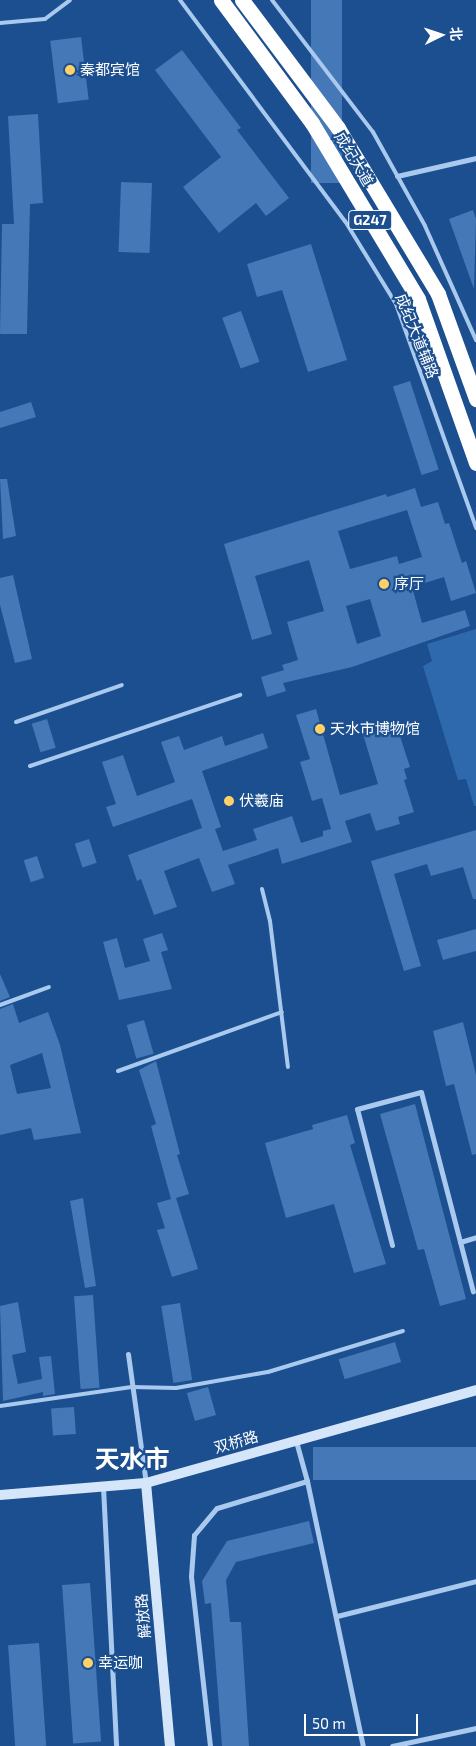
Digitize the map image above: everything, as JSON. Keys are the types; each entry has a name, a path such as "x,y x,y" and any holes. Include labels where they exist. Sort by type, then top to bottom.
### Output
{"highway":[{"name":"成纪大道","path":"221,0 312,123 418,299 476,463"},
{"name":"成纪大道","path":"242,0 338,128 438,294 476,399"}],"main road":[{"name":"双桥路","path":"0,1495 146,1483 476,1390"},
{"name":"解放路","path":"146,1483 170,1746"}],"street":[{"path":"398,176 476,158"},
{"path":"392,1245 357,1109 421,1092 473,1290"},
{"path":"460,1242 476,1237"},
{"path":"128,1354 146,1483"},
{"path":"296,1441 307,1481 337,1616 363,1746"},
{"path":"210,1746 192,1576 194,1535 217,1508 307,1481"},
{"path":"103,1486 116,1746"},
{"path":"337,1616 476,1581"},
{"path":"392,1746 476,1728"}],"lane":[{"path":"0,22 45,19 70,0"},
{"name":"成纪大道辅路","path":"180,0 345,221 396,304 476,528"},
{"path":"272,0 373,132 425,226 476,340"},
{"path":"16,722 122,685"},
{"path":"30,766 240,695"},
{"path":"262,889 282,1012 288,1067"},
{"path":"0,1005 49,987"},
{"path":"118,1071 282,1012"},
{"path":"0,1406 132,1387 176,1388 268,1372 403,1331"}],"shaded area":[{"path":"476,629 476,806 474,806 466,779 458,780 423,666 432,661 427,644"}],"building":[{"path":"311,0 342,0 342,183 311,183"},
{"name":"秦都宾馆","path":"81,37 89,100 58,103 50,41"},
{"path":"182,50 241,128 237,130 289,198 266,216 256,203 219,233 183,187 221,157 155,70"},
{"path":"38,114 43,203 30,204 27,334 0,334 2,224 14,224 8,116"},
{"path":"121,182 152,183 150,253 119,252"},
{"path":"473,210 476,219 474,289 449,219"},
{"path":"311,244 347,360 308,372 282,290 257,297 247,264"},
{"path":"241,311 259,362 241,369 222,318"},
{"path":"410,381 439,469 422,475 393,387"},
{"path":"31,402 36,417 0,428 0,412"},
{"path":"0,479 7,479 16,536 3,539"},
{"path":"415,488 421,507 438,502 445,524 449,523 462,563 466,561 476,593 451,601 444,577 412,587 422,623 465,610 470,626 352,667 283,683 286,691 267,697 261,677 284,670 282,665 298,660 287,622 324,611 309,560 255,576 272,634 252,640 224,544 386,494 387,497","holes":["407,510 422,557 399,564 397,556 350,569 338,531","370,599 381,636 357,644 346,606"]},
{"path":"13,575 32,659 15,663 0,605 0,578"},
{"path":"316,709 340,795 378,784 362,731 390,722 393,732 398,730 410,767 404,769 407,779 404,780 414,812 398,817 400,824 376,831 370,813 345,821 352,842 282,864 278,848 228,865 235,884 212,892 199,858 164,871 177,907 154,915 141,879 137,881 128,855 202,828 192,799 113,827 106,807 116,804 102,762 123,755 137,796 175,782 161,742 179,736 184,750 222,736 225,746 263,733 268,748 202,771 221,827 215,829 223,851 257,840 253,829 292,816 301,843 323,836 323,831 331,829 322,798 312,801 300,762 310,759 296,715"},
{"path":"47,719 56,748 40,752 32,724"},
{"path":"476,830 476,899 473,899 463,867 431,876 427,864 394,874 421,966 404,971 371,861"},
{"path":"89,839 97,863 82,867 75,844"},
{"path":"37,856 44,878 31,882 24,860"},
{"path":"476,929 476,951 443,960 437,940"},
{"path":"162,933 168,950 161,952 172,989 119,1000 103,942 117,938 125,968 150,961 143,939"},
{"path":"0,974 10,997 0,1001"},
{"path":"13,1004 19,1023 48,1012 60,1045 81,1133 34,1140 31,1128 0,1135 0,1009","holes":["42,1053 51,1088 17,1094 10,1065"]},
{"path":"144,1020 154,1054 136,1059 127,1025"},
{"path":"463,1022 476,1075 476,1154 472,1155 454,1084 446,1086 433,1031"},
{"path":"156,1061 180,1154 177,1155 189,1194 176,1198 198,1269 172,1277 157,1230 165,1228 157,1203 171,1199 151,1126 156,1124 139,1070"},
{"path":"415,1104 466,1299 440,1306 424,1249 418,1250 380,1114"},
{"path":"347,1115 355,1143 350,1145 386,1264 354,1273 334,1204 286,1218 265,1143 313,1129 312,1125"},
{"path":"83,1198 96,1286 85,1288 70,1201"},
{"path":"93,1295 99,1388 81,1389 74,1296"},
{"path":"18,1302 26,1352 12,1355 18,1384 42,1379 39,1357 51,1356 55,1394 43,1396 43,1392 3,1401 0,1306"},
{"path":"180,1303 192,1380 173,1383 161,1306"},
{"path":"395,1342 401,1362 345,1379 339,1359"},
{"path":"208,1387 216,1415 195,1421 187,1393"},
{"path":"74,1407 76,1434 53,1436 51,1409"},
{"path":"313,1447 476,1447 476,1480 313,1480"},
{"path":"309,1521 314,1543 236,1562 226,1580 230,1622 241,1622 249,1746 222,1746 211,1603 205,1604 202,1581 227,1541"},
{"path":"90,1583 101,1742 73,1744 62,1585"},
{"path":"39,1643 46,1746 15,1746 8,1645"}],"place":[{"name":"秦都宾馆","path":"70,70"},
{"name":"序厅","path":"384,584"},
{"name":"天水市博物馆","path":"320,729"},
{"name":"伏羲庙","path":"229,801"},
{"name":"幸运咖","path":"88,1663"}],"district":[{"name":"天水市","path":"132,1458"}]}
